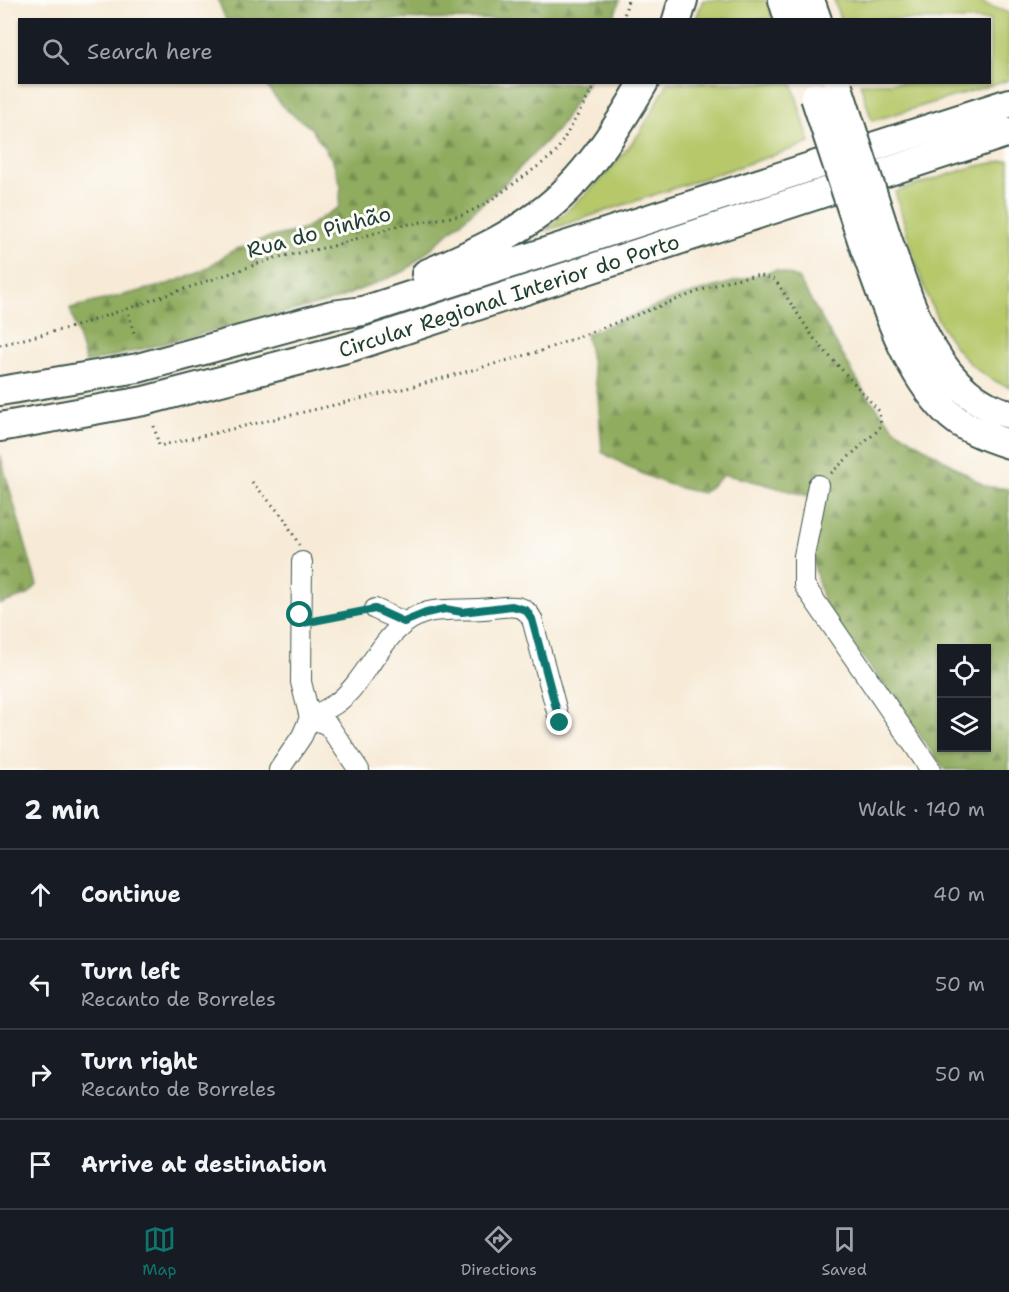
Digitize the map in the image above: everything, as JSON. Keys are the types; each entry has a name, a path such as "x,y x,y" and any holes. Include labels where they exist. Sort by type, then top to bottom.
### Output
{"highway":[{"path":"678,18 683,0"},
{"path":"783,0 788,18"},
{"path":"810,0 816,18"},
{"path":"332,315 357,297 424,275 465,257 540,214 563,193 592,159 644,84"},
{"path":"825,87 875,241 910,362 945,411 982,436 1009,444"},
{"name":"Circular Regional Interior do Porto","path":"0,391 138,368 332,315 363,311 1009,103"},
{"name":"Circular Regional Interior do Porto","path":"0,427 144,401 351,347 1004,136"},
{"path":"875,241 924,335 950,374 957,383 993,410 1009,414"}],"street":[{"path":"818,486 804,556 804,585 931,770"},
{"path":"302,562 301,682 310,718"},
{"path":"279,770 302,736 310,718 339,702 404,622 426,613 445,609 462,612 516,606 526,610 532,619 560,723"},
{"path":"375,609 404,622"},
{"path":"310,718 328,725 359,770"}],"path":[{"path":"624,18 628,0"},
{"name":"Rua do Pinhão","path":"0,345 76,326 275,258 333,246 397,226 463,215 487,203 555,154 596,84"},
{"path":"154,426 159,446 411,387 541,351 726,281 756,275 769,276 776,281 815,340 879,411 881,424 876,432 818,486"},
{"path":"127,308 135,336"},
{"path":"252,482 284,518 298,545 302,562"},
{"path":"303,623 375,609"}],"green space":[{"path":"218,0 620,0 613,18 225,18"},
{"path":"703,0 767,0 773,18 696,18"},
{"path":"834,0 974,0 1009,13 1009,80 872,121 860,84 991,84 991,18 840,18"},
{"path":"265,84 586,84 558,129 503,185 405,271 335,300 86,363 70,308 165,285 201,272 230,252 259,240 302,230 339,207 341,186 333,161 311,128 284,108"},
{"path":"667,84 792,84 810,143 545,231 606,175 639,134"},
{"path":"1009,160 1009,387 983,374 961,355 944,331 920,276 895,192 972,167"},
{"path":"776,270 798,278 864,392 895,429 985,486 1009,489 1009,770 945,770 824,604 814,566 810,496 724,475 703,493 676,487 651,477 602,452 598,396 586,334 679,297"},
{"path":"0,455 37,585 28,595 0,604"}],"route":[{"path":"300,615 303,623 375,609 404,622 426,613 445,609 462,612 512,606 522,608 529,613 532,619 560,723"}]}
